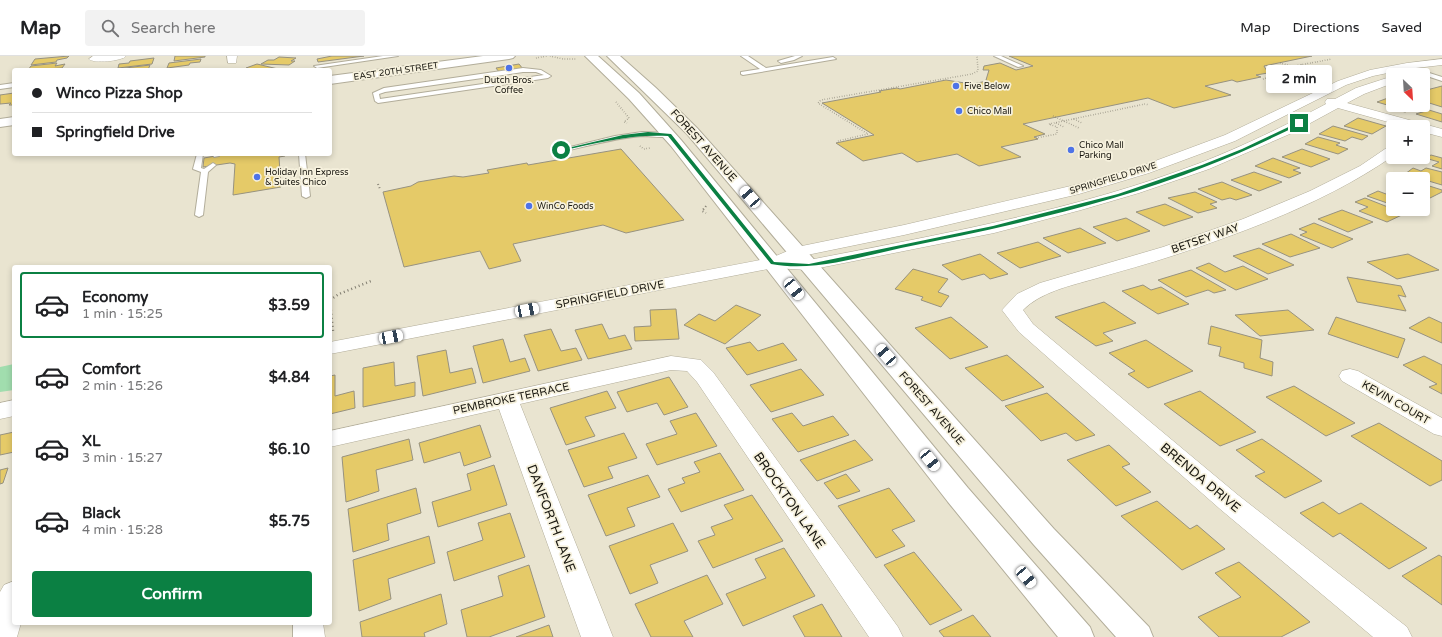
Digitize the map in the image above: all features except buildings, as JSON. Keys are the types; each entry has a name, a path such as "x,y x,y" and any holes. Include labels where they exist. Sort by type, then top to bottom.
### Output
{"street":[{"path":"90,68 95,58 121,56"},
{"name":"EAST 20TH STREET","path":"332,74 465,56"},
{"name":"EAST 20TH STREET","path":"332,80 509,56"},
{"name":"FOREST AVENUE","path":"613,56 652,91 692,131 1044,537 1137,637"},
{"name":"FOREST AVENUE","path":"586,58 630,92 670,135 994,538 1078,637"},
{"name":"SPRINGFIELD DRIVE","path":"803,258 912,229 1079,189 1144,170 1230,138 1342,83 1370,73 1407,66 1442,62"},
{"path":"1430,72 1442,70"},
{"name":"SPRINGFIELD DRIVE","path":"332,341 772,263 994,228 1134,190 1204,166 1287,130 1360,91 1386,82"},
{"path":"1313,98 1393,120"},
{"path":"0,116 12,114"},
{"path":"0,123 12,121"},
{"path":"1430,130 1442,133"},
{"name":"BETSEY WAY","path":"1012,310 1024,298 1047,287 1170,251 1262,217 1316,194 1365,169 1386,155"},
{"name":"BRENDA DRIVE","path":"1012,310 1026,328 1217,492 1396,637"},
{"name":"PEMBROKE TERRACE","path":"332,439 672,363 693,365"},
{"name":"BROCKTON LANE","path":"693,365 705,377 887,637"},
{"name":"KEVIN COURT","path":"1350,376 1442,428"},
{"name":"DANFORTH LANE","path":"507,399 597,637"},
{"path":"0,411 12,408"},
{"path":"1,637 12,601"},
{"path":"308,625 309,637"}],"lane":[{"path":"317,66 395,56"},
{"path":"744,56 766,70"},
{"path":"757,64 792,59 799,56"},
{"path":"996,56 1020,66"},
{"path":"743,73 833,59"},
{"path":"523,70 539,70 548,76 378,101 376,94 384,90 523,70"},
{"path":"1430,77 1442,79"},
{"path":"0,87 12,85"},
{"path":"561,150 623,136 648,134 670,135"},
{"path":"200,156 197,169 205,171 213,166"},
{"path":"302,156 306,196"},
{"path":"199,214 205,171"}],"path":[{"path":"550,56 563,59 586,58"},
{"path":"838,141 868,134 818,103 821,100 972,74 978,71 976,56"},
{"path":"1263,79 1286,72 1284,68 1332,59"},
{"path":"1280,62 1303,70"},
{"path":"1300,65 1310,68"},
{"path":"1287,68 1297,71"},
{"path":"1036,138 1057,134 1057,127 1049,124 1055,122 1145,104 1149,105"},
{"path":"1053,116 1079,128"},
{"path":"1073,119 1082,123"},
{"path":"1055,122 1064,127"},
{"path":"378,184 380,189"},
{"path":"332,299 339,294 371,281"}],"green space":[{"path":"12,364 12,390 0,392 0,367"}],"place":[{"name":"Dutch Bros. Coffee","path":"509,68"},
{"name":"Five Below","path":"956,86"},
{"name":"Chico Mall","path":"959,111"},
{"name":"Chico Mall Parking","path":"1071,150"},
{"name":"Holiday Inn Express & Suites Chico","path":"257,177"},
{"name":"WinCo Foods","path":"529,206"}],"route":[{"path":"561,150 623,136 648,134 670,135 772,263 809,266 994,228 1120,195 1204,166 1243,150 1299,123"}]}
